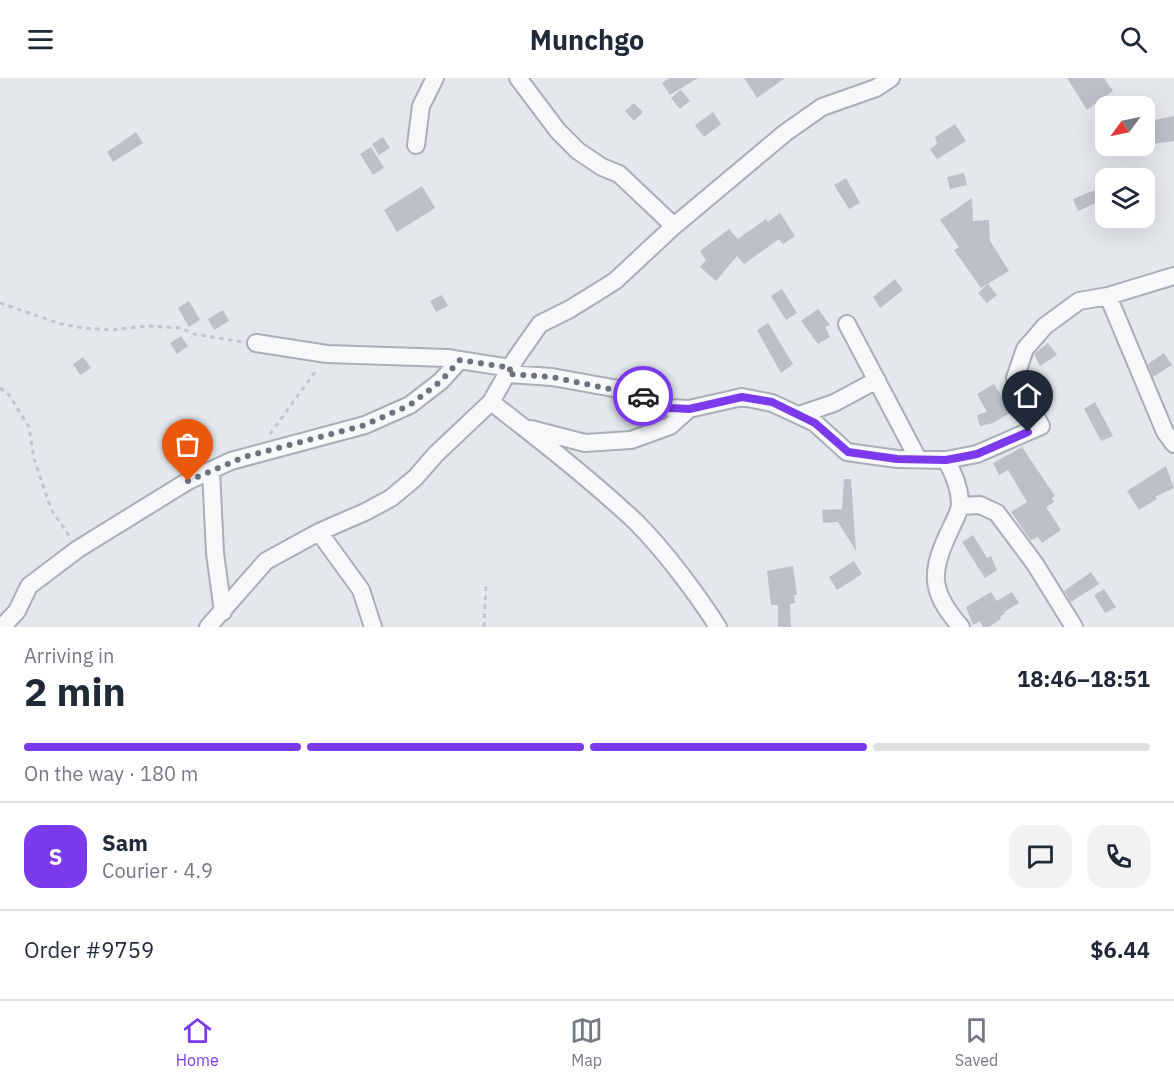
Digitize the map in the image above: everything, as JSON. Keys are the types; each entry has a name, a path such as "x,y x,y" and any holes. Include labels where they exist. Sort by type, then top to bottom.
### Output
{"street":[{"path":"416,145 421,106 435,78"},
{"path":"518,78 558,131 578,151 602,167 619,174 674,226"},
{"path":"208,627 266,561 319,531 365,512 391,498 415,478 436,454 491,402 540,324 570,309 615,281 674,226 785,133 822,107 876,88 891,78"},
{"path":"252,343 327,354 460,360 509,371 613,388 644,396 670,408 689,409 742,397 772,402 815,423 848,452 946,460 977,454 1041,426 1015,378 1025,350 1045,326 1079,302 1108,296 1174,276"},
{"path":"1108,296 1165,432 1174,444"},
{"path":"847,324 918,459"},
{"path":"2,627 17,611 28,586 78,549 144,507 211,470 256,452 365,425 410,405 441,381 460,360"},
{"path":"799,415 834,403 877,380"},
{"path":"491,402 637,524 699,598 718,627"},
{"path":"524,428 585,443 631,440 670,426 689,409"},
{"path":"946,460 957,480 961,506 938,555 934,574 936,590 948,613 961,627"},
{"path":"211,470 215,553 223,612"},
{"path":"961,506 980,505 997,513 1035,564 1074,627"},
{"path":"319,531 361,590 373,627"}],"path":[{"path":"0,303 62,324 85,328 111,330 148,326 181,328 194,334 252,343"},
{"path":"256,452 319,365"},
{"path":"0,388 9,395 30,427 34,459 51,509 78,549"},
{"path":"484,627 486,586"}],"building":[{"path":"669,78 698,78 670,95 662,83"},
{"path":"744,78 785,78 757,98"},
{"path":"1067,78 1104,78 1113,91 1106,96 1095,96 1095,104 1087,110"},
{"path":"681,90 690,101 680,109 671,98"},
{"path":"634,103 643,112 634,121 625,111"},
{"path":"713,112 721,124 704,137 695,125"},
{"path":"1174,116 1174,141 1155,144 1155,120"},
{"path":"955,124 966,141 937,159 930,149 937,144 935,137"},
{"path":"136,132 143,143 113,162 107,152"},
{"path":"383,137 390,148 379,155 372,144"},
{"path":"371,147 384,168 373,175 360,154"},
{"path":"964,173 967,185 950,189 947,177"},
{"path":"846,178 860,203 849,209 834,185"},
{"path":"422,186 435,208 397,232 384,210"},
{"path":"1095,190 1095,203 1078,211 1073,199"},
{"path":"972,198 973,221 989,220 990,241 1009,271 981,288 954,250 959,247 940,220"},
{"path":"780,213 795,236 783,244 779,239 744,264 737,256 716,281 700,267 706,260 700,251 729,229 738,239 766,219 768,222"},
{"path":"895,279 903,290 880,308 873,297"},
{"path":"988,284 997,295 987,303 978,293"},
{"path":"782,289 797,313 786,320 771,296"},
{"path":"442,295 448,306 436,312 430,301"},
{"path":"189,301 200,320 189,327 178,308"},
{"path":"818,309 830,325 825,327 830,337 818,344 801,321"},
{"path":"223,310 229,321 214,330 208,319"},
{"path":"768,323 793,364 781,373 757,330"},
{"path":"181,336 188,346 177,354 170,343"},
{"path":"1048,343 1057,355 1040,366 1034,354"},
{"path":"1164,353 1172,365 1153,377 1148,364"},
{"path":"83,357 91,368 80,375 73,364"},
{"path":"994,384 1008,406 1017,403 1019,408 993,423 980,426 977,415 987,412 977,394"},
{"path":"1095,402 1113,436 1101,441 1084,409"},
{"path":"1022,447 1055,496 1052,498 1054,502 1046,507 1061,530 1042,543 1038,537 1031,540 1029,538 1011,512 1027,502 1008,470 999,475 993,463"},
{"path":"1166,466 1174,488 1155,497 1157,499 1139,510 1127,491"},
{"path":"844,479 851,479 856,551 838,522 823,523 822,510 842,509"},
{"path":"973,535 987,558 991,556 997,570 985,578 962,542"},
{"path":"854,561 862,574 837,590 829,577"},
{"path":"793,566 797,595 794,595 795,603 790,604 791,627 778,627 778,605 771,605 767,571"},
{"path":"1091,572 1099,584 1071,602 1064,591"},
{"path":"1104,589 1116,607 1105,613 1094,595"},
{"path":"991,592 997,601 1012,592 1019,603 1004,612 1001,619 989,627 983,627 980,621 973,625 966,607"}],"way so far":[{"path":"188,481 256,452 365,425 410,405 441,381 460,360 511,368 507,374 552,377 643,396"}],"route":[{"path":"643,396 670,408 689,409 742,397 772,402 815,423 848,452 897,459 946,460 977,454 1028,432"}]}
